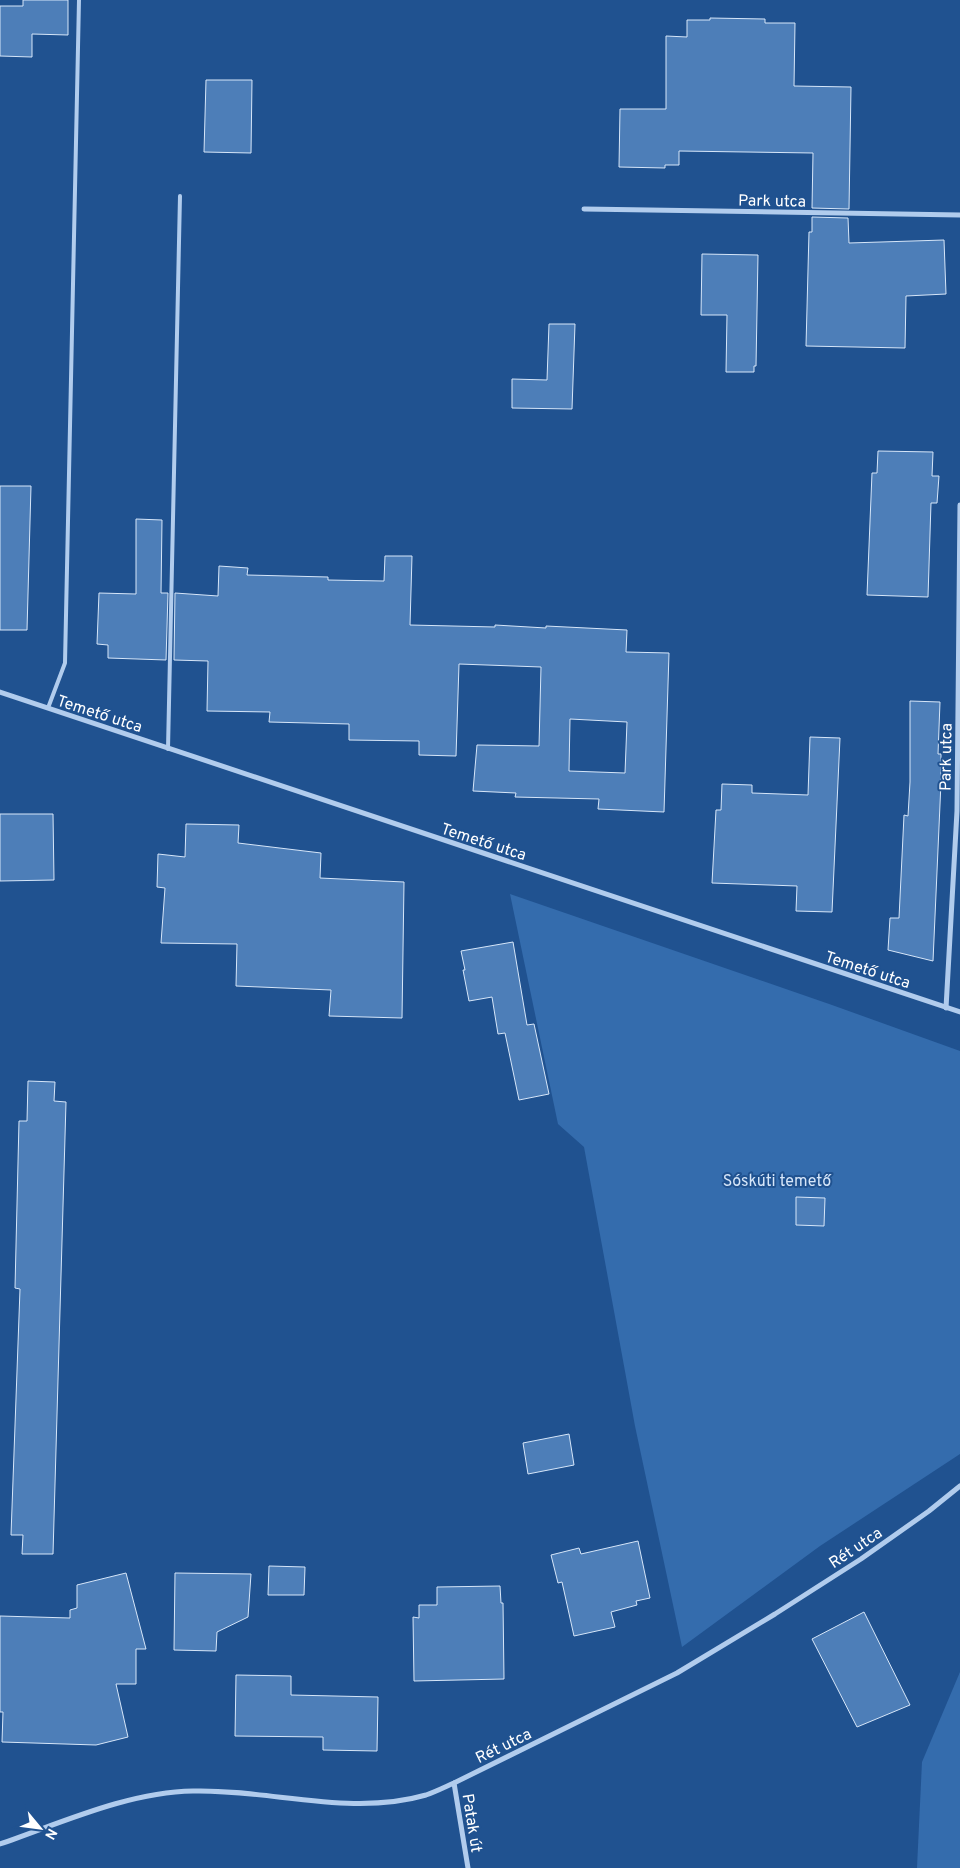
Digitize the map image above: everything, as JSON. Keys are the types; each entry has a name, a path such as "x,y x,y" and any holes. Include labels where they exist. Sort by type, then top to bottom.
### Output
{"street":[{"name":"Park utca","path":"584,209 960,215"},
{"name":"Park utca","path":"946,1008 956,811 960,506"},
{"name":"Temető utca","path":"0,692 960,1012"},
{"name":"Rét utca","path":"0,1844 120,1802 161,1794 193,1791 343,1803 389,1802 427,1794 454,1783 677,1673 861,1559 929,1511 960,1486"},
{"name":"Patak út","path":"454,1783 468,1868"}],"lane":[{"path":"48,708 65,663 79,0"},
{"path":"168,749 180,196"}],"green space":[{"name":"Sóskúti temető","path":"510,894 960,1051 960,1454 820,1546 682,1647 635,1426 584,1147 558,1124"},
{"path":"960,1672 960,1868 917,1868 922,1762"}],"building":[{"path":"23,0 68,0 68,35 32,34 32,57 0,56 0,6 23,6"},
{"path":"710,18 765,19 765,23 795,23 794,86 851,87 849,209 812,208 813,153 679,151 679,165 665,165 665,168 619,167 620,109 666,109 666,36 687,37 687,20 710,20"},
{"path":"206,80 252,80 251,153 204,152"},
{"path":"812,217 848,218 849,243 944,240 946,294 906,296 905,348 806,346 809,232 812,232"},
{"path":"702,254 758,255 756,366 754,366 754,372 726,372 727,315 701,315"},
{"path":"549,324 575,324 572,409 512,408 512,379 547,380"},
{"path":"878,451 933,452 932,476 939,476 937,503 931,503 928,597 867,595 872,473 877,473"},
{"path":"0,486 31,486 27,630 0,630"},
{"path":"136,519 162,520 161,593 168,593 166,660 108,658 108,645 97,644 99,593 136,594"},
{"path":"385,556 412,556 410,625 495,627 495,625 546,628 546,626 627,630 626,652 669,653 664,812 598,809 599,799 515,797 516,793 473,791 477,745 539,746 541,667 459,664 456,756 419,755 419,741 349,740 349,724 269,722 270,712 207,711 208,661 174,660 175,593 218,596 219,566 248,568 247,575 328,577 328,580 384,581","holes":["570,719 627,722 625,773 569,771"]},
{"path":"910,701 940,702 938,754 941,754 941,782 933,961 888,950 890,918 899,918 904,815 908,816 910,782"},
{"path":"810,737 840,738 832,912 796,911 797,886 712,883 716,810 721,810 722,784 752,785 752,793 808,795"},
{"path":"0,814 53,814 54,880 0,881"},
{"path":"186,824 239,825 238,843 321,853 320,878 404,882 402,1018 329,1016 331,990 236,986 237,944 161,943 165,888 157,887 158,854 185,857"},
{"path":"513,942 527,1025 534,1024 549,1094 519,1100 505,1033 498,1034 492,997 469,1001 461,951"},
{"path":"28,1081 55,1082 54,1101 66,1102 53,1554 22,1554 23,1535 11,1535 20,1289 15,1288 19,1121 27,1121"},
{"path":"796,1197 825,1198 824,1226 796,1225"},
{"path":"569,1434 574,1465 528,1474 523,1443"},
{"path":"638,1541 650,1598 636,1601 637,1605 611,1612 615,1627 574,1636 562,1582 558,1583 551,1555 579,1548 581,1554"},
{"path":"269,1566 305,1567 304,1595 268,1595"},
{"path":"126,1573 146,1649 136,1649 136,1684 116,1684 128,1737 96,1745 2,1742 3,1712 0,1712 0,1616 70,1618 70,1610 77,1608 77,1585"},
{"path":"175,1573 251,1574 248,1617 217,1632 216,1651 174,1650"},
{"path":"500,1586 501,1603 503,1603 504,1679 414,1681 413,1617 419,1618 419,1605 437,1605 437,1587"},
{"path":"864,1612 910,1705 857,1727 812,1639"},
{"path":"236,1675 291,1676 291,1695 378,1697 377,1751 323,1750 323,1737 235,1736"}]}
